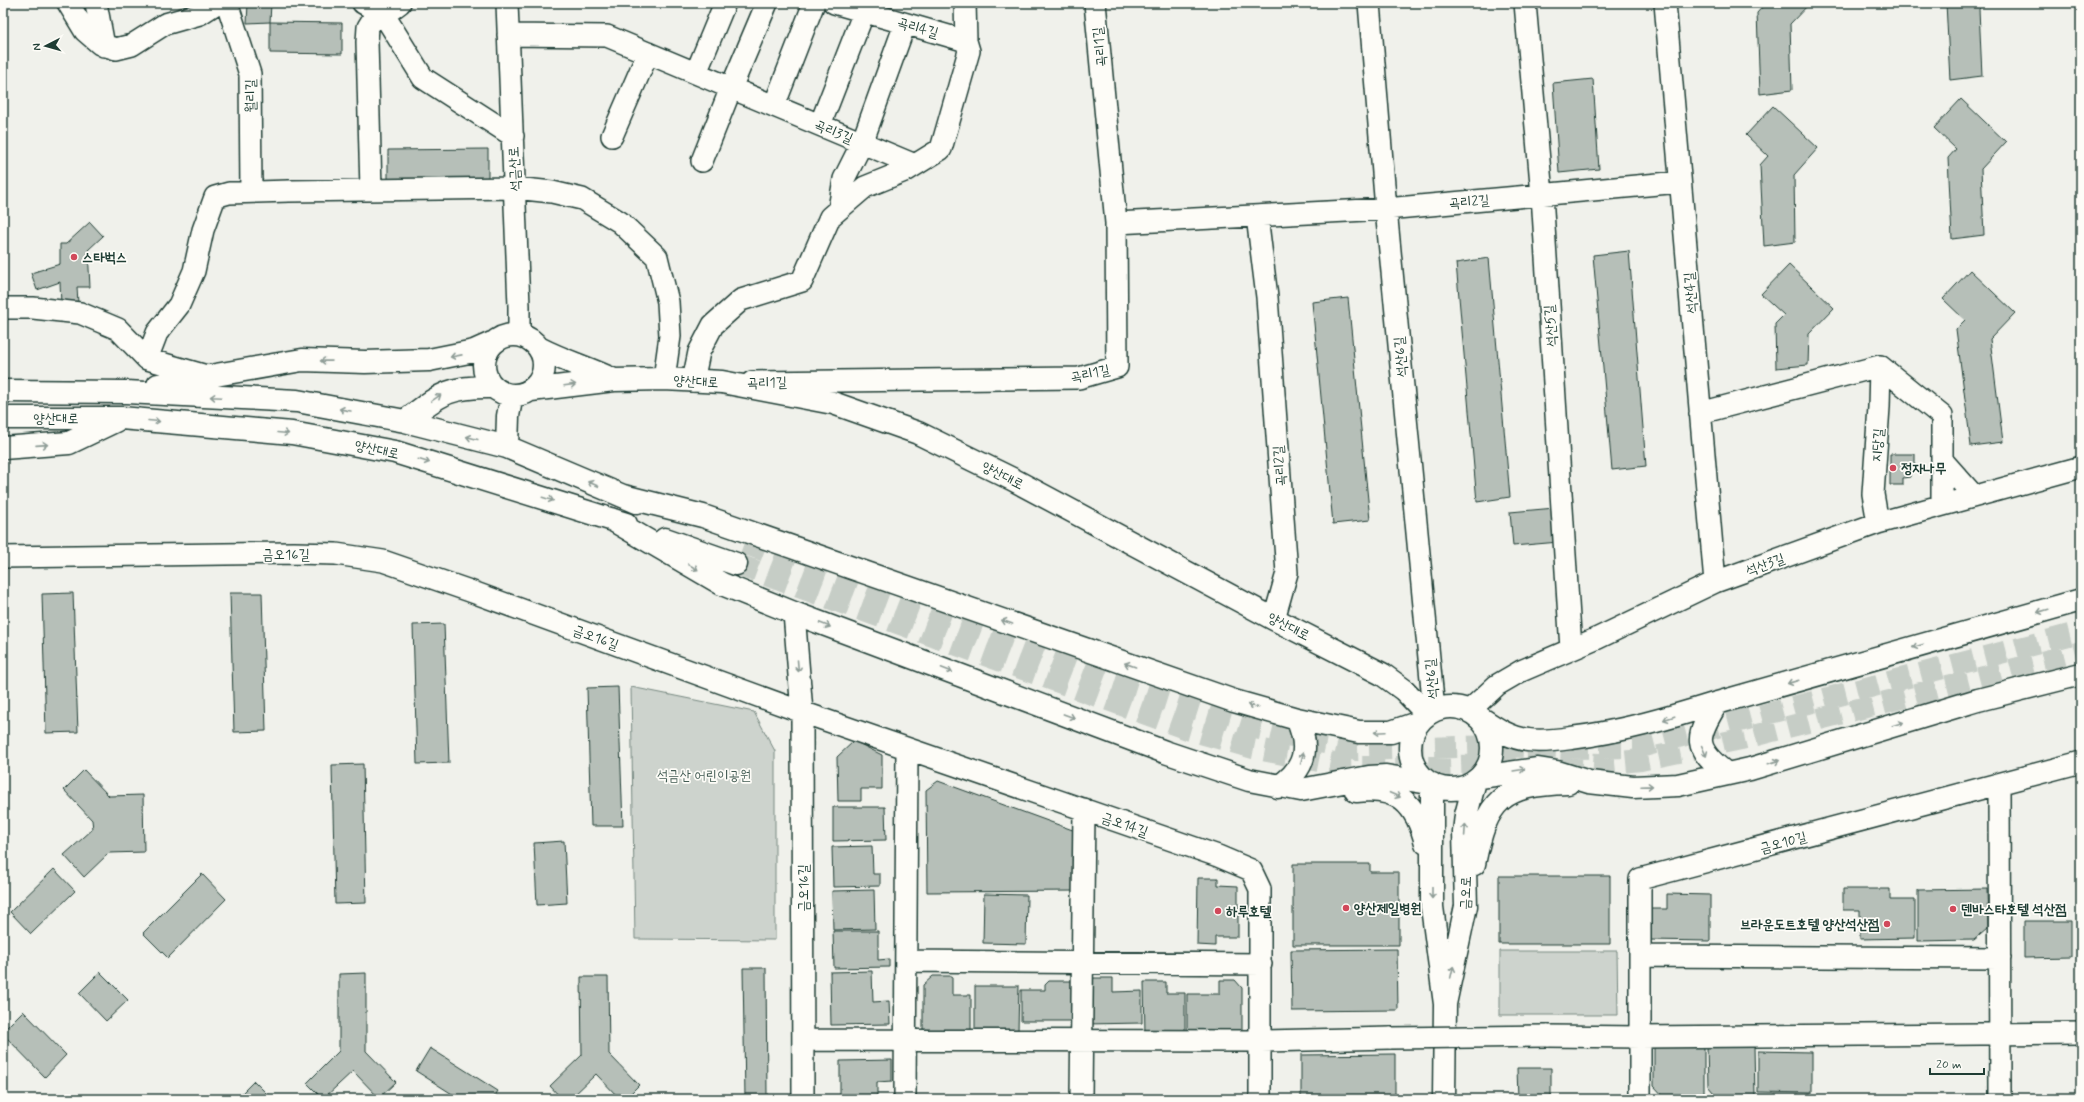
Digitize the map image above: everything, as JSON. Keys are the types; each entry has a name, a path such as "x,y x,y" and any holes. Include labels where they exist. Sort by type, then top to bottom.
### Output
{"main road":[{"path":"126,392 207,376 302,360 365,362 429,360 468,353 509,334 527,337 539,348 560,359 589,368 614,380"},
{"path":"492,343 486,351 484,360 487,380 512,391"},
{"path":"512,391 542,375 544,366 543,357 539,348"},
{"name":"양산대로","path":"405,421 448,391 478,387 512,391 614,380 664,379 722,382 833,403 918,433 1012,479 1274,619 1382,674 1404,690 1426,716"},
{"name":"양산대로","path":"3,390 126,392 297,401 405,421 507,447 694,526 744,543"},
{"path":"507,447 508,416 512,391"},
{"name":"양산대로","path":"3,418 121,418 292,433 395,452 612,519 736,564"},
{"path":"3,448 69,443 121,418"},
{"path":"623,496 703,516 1234,701 1297,719 1359,732 1392,732 1446,706 1458,707 1474,713 1508,735 1528,740 1551,741 1595,736 1657,722 1717,703 2081,600"},
{"path":"612,519 722,584 794,613 1165,752 1249,780 1278,787 1337,794 1376,790 1389,792 1401,797 1410,805 1418,817 1432,869"},
{"path":"1466,906 1484,820 1491,809 1512,792 1522,787 1544,784 1589,782 1633,787 1678,785 1727,774 1978,700 2081,674"},
{"path":"1717,703 1702,726 1702,746 1706,756 1727,774"},
{"path":"1301,790 1380,776 1408,778 1431,783 1442,788 1454,789 1465,787 1478,779 1488,766 1492,753 1492,740 1487,727 1474,713"},
{"path":"1426,716 1412,736 1410,749 1412,762 1419,774 1431,783"},
{"path":"1278,787 1291,779 1300,767 1304,756 1303,736 1297,719"},
{"path":"1478,779 1538,769 1557,772 1589,782"},
{"name":"금오로","path":"1444,1004 1466,906 1464,832 1466,815 1478,779"},
{"name":"금오로","path":"1431,783 1432,907 1444,1004 1444,1099"}],"street":[{"path":"68,3 85,31 100,44 116,49 132,45 165,24 200,14 217,3"},
{"path":"96,3 104,46"},
{"name":"월리길","path":"227,3 250,74 251,192"},
{"name":"석금산로","path":"507,3 519,306 518,335"},
{"path":"696,73 725,3"},
{"path":"702,161 730,88 767,3"},
{"path":"774,106 814,3"},
{"name":"곡리4길","path":"834,3 966,41"},
{"path":"839,209 865,187 915,166 941,149 969,52 966,41 965,3"},
{"name":"곡리1길","path":"722,382 1079,378 1117,367 1116,223 1095,3"},
{"name":"석산6길","path":"1369,3 1426,716"},
{"name":"석산5길","path":"1525,3 1542,194 1571,649"},
{"name":"석산4길","path":"1665,3 1715,582"},
{"path":"372,190 367,42 368,27 382,8 423,78 513,136"},
{"path":"820,125 864,12"},
{"path":"905,24 862,143 915,166"},
{"name":"곡리3길","path":"508,35 607,36 862,143 844,179 839,209 830,217 802,281 741,300 713,325 699,352 693,381"},
{"path":"612,136 648,53"},
{"name":"곡리2길","path":"1116,223 1386,209 1680,182"},
{"path":"147,359 157,333 179,305 194,271 204,230 215,197 230,193 251,192 515,188 552,192 582,199 620,222 657,257 668,302 670,336 664,379"},
{"name":"곡리2길","path":"1257,216 1267,297 1287,573 1274,619"},
{"path":"3,308 34,308 80,313 118,329 147,359 207,376"},
{"path":"1700,413 1880,366 1942,416 1942,505"},
{"name":"지당길","path":"1878,523 1873,494 1880,407 1880,366"},
{"path":"1942,460 1974,496"},
{"name":"석산3길","path":"1474,713 1497,685 1521,671 1715,582 1878,523 2081,467"},
{"name":"금오16길","path":"3,557 294,553 336,554 383,562 470,591 802,712 803,1099"},
{"path":"794,613 802,712"},
{"name":"금오14길","path":"802,712 1218,856 1251,870 1260,889 1260,1099"},
{"path":"905,1099 907,749"},
{"name":"금오10길","path":"1640,1099 1640,879 1999,785 2081,762"},
{"path":"1999,785 2000,1099"},
{"path":"1081,1099 1084,809"},
{"path":"1640,956 2000,958"},
{"path":"906,961 1261,964"},
{"path":"803,1040 1261,1041 1547,1036 1640,1037 2081,1032"}],"green space":[{"name":"석금산 어린이공원","path":"631,687 754,712 775,751 775,940 635,939"},
{"path":"1500,951 1617,951 1618,1015 1500,1015"}],"building":[{"path":"248,3 271,3 270,22 247,23"},
{"path":"1764,3 1810,3 1790,24 1792,90 1760,94 1757,13 1765,4"},
{"path":"1946,3 1985,3 1979,9 1982,76 1950,80"},
{"path":"270,22 342,23 342,54 270,53"},
{"path":"1593,79 1599,169 1559,173 1553,83"},
{"path":"1961,99 2006,142 1981,169 1984,235 1952,239 1948,158 1956,149 1934,128"},
{"path":"1773,106 1818,148 1794,175 1795,242 1764,246 1760,165 1768,156 1746,135"},
{"path":"488,149 488,178 388,179 388,150"},
{"name":"스타벅스","path":"90,222 103,236 88,250 90,287 77,287 78,303 61,304 60,282 37,290 31,273 60,264 60,244 66,244"},
{"path":"1629,251 1646,466 1612,470 1593,255"},
{"path":"1489,258 1510,497 1477,502 1456,263"},
{"path":"1789,265 1834,308 1809,334 1808,365 1776,368 1775,324 1784,315 1761,294"},
{"path":"1970,270 2015,313 1990,339 2003,442 1971,446 1956,329 1965,320 1943,299"},
{"path":"1348,298 1370,520 1333,524 1312,302"},
{"path":"1890,454 1915,454 1915,468 1910,469 1910,477 1903,478 1903,485 1890,485"},
{"path":"1555,508 1559,542 1513,546 1510,512"},
{"path":"73,593 78,732 46,733 42,594"},
{"path":"230,593 262,593 266,731 234,732"},
{"path":"444,624 449,763 417,764 413,625"},
{"path":"618,687 623,826 591,826 587,688"},
{"path":"854,741 882,755 882,789 861,789 861,801 838,801 837,757"},
{"path":"363,764 366,903 335,904 332,765"},
{"path":"84,770 109,796 143,795 144,852 109,853 84,877 64,855 93,829 92,820 64,790"},
{"path":"938,781 1078,832 1077,891 927,892 926,790"},
{"path":"833,807 885,807 886,840 833,841"},
{"path":"564,841 567,903 537,905 534,843"},
{"path":"872,846 873,874 880,874 880,886 833,887 832,847"},
{"name":"양산제일병원","path":"1293,864 1370,864 1370,872 1399,872 1399,945 1293,945"},
{"path":"54,869 75,891 31,934 10,912"},
{"path":"202,874 226,899 168,958 143,933"},
{"path":"1499,876 1610,876 1610,944 1499,944"},
{"name":"하루호텔","path":"1198,878 1218,878 1218,885 1238,886 1238,937 1215,937 1215,946 1197,945"},
{"name":"브라운도트호텔 양산석산점","path":"1843,889 1890,889 1890,900 1915,900 1915,938 1860,939 1860,910 1843,910"},
{"name":"덴바스타호텔 석산점","path":"1987,889 1988,928 1974,940 1918,941 1918,890"},
{"path":"874,890 875,929 833,930 832,891"},
{"path":"984,894 1027,895 1026,944 983,943"},
{"path":"1667,894 1710,895 1710,941 1650,940 1651,909 1667,909"},
{"path":"2024,921 2071,921 2071,957 2024,958"},
{"path":"833,931 878,931 878,960 889,959 889,967 834,968"},
{"path":"1397,949 1398,1010 1292,1011 1291,950"},
{"path":"743,968 766,968 767,1099 745,1099"},
{"path":"872,971 873,1002 889,1001 890,1024 831,1025 830,972"},
{"path":"100,972 128,1000 106,1021 79,993"},
{"path":"366,973 366,1051 396,1082 379,1098 353,1071 323,1099 307,1083 339,1051 339,974"},
{"path":"933,976 952,976 952,995 971,995 971,1031 923,1031 923,985"},
{"path":"581,977 608,977 609,1054 639,1085 625,1099 620,1099 596,1074 570,1099 562,1099 550,1086 582,1055"},
{"path":"1086,978 1113,978 1113,992 1142,991 1142,1023 1086,1024"},
{"path":"1220,980 1235,980 1242,988 1242,1033 1187,1032 1187,994 1220,994"},
{"path":"1049,981 1074,981 1074,1021 1021,1021 1021,990 1045,990 1045,985"},
{"path":"1144,982 1166,982 1166,993 1185,993 1185,1034 1145,1034"},
{"path":"975,986 1019,986 1018,1031 975,1030"},
{"path":"23,1011 66,1055 45,1077 3,1034 3,1031"},
{"path":"1654,1045 1704,1045 1704,1098 1665,1098 1654,1086"},
{"path":"1707,1046 1754,1046 1755,1098 1719,1099 1708,1086"},
{"path":"430,1048 498,1091 493,1099 460,1099 416,1071"},
{"path":"1758,1051 1812,1052 1812,1093 1758,1092"},
{"path":"1395,1054 1395,1099 1301,1099 1301,1055"},
{"path":"892,1060 892,1081 877,1082 877,1099 840,1099 840,1061"},
{"path":"1517,1068 1551,1068 1551,1099 1518,1099"},
{"path":"254,1081 272,1099 236,1099"}],"tunnel":[{"path":"744,543 1108,681 1260,729 1357,750 1495,746 1560,748 1640,747 2081,632"},
{"path":"736,564 1190,730 1253,748 1349,767 1430,767 1560,762 1601,764 1641,760 1741,739 2081,652"}],"place":[{"name":"스타벅스","path":"74,257"},
{"name":"정자나무","path":"1893,468"},
{"name":"양산제일병원","path":"1346,908"},
{"name":"덴바스타호텔 석산점","path":"1953,909"},
{"name":"하루호텔","path":"1218,911"},
{"name":"브라운도트호텔 양산석산점","path":"1887,924"}]}
